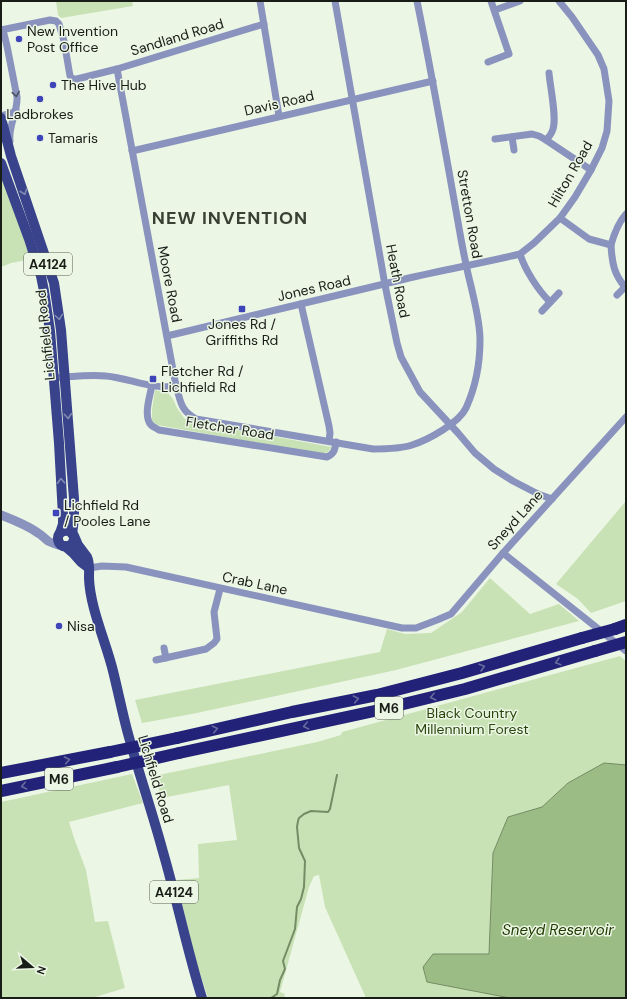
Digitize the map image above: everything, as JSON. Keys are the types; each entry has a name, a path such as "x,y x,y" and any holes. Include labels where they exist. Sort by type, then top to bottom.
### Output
{"highway":[{"name":"M6","path":"1,773 110,752 385,693 462,673 621,627"},
{"name":"M6","path":"1,791 378,710 465,689 626,642"}],"main road":[{"name":"Lichfield Road","path":"1,117 11,156 54,283 61,330 74,499 73,535 87,558 90,590 94,607 112,669 127,731 163,850 202,998"},
{"name":"Lichfield Road","path":"1,163 41,276 50,331 63,508 63,524 59,534"},
{"path":"59,534 65,530 69,531 73,535 74,540 72,544 64,546"},
{"name":"A4124","path":"59,534 58,541 73,553 80,562 89,568"}],"street":[{"path":"260,1 279,116"},
{"name":"Heath Road","path":"334,1 353,99 385,285 401,357 420,392 475,453 494,469 513,481 538,494 552,499"},
{"name":"Stretton Road","path":"417,1 466,266 478,320 480,340 478,369 466,409 450,425"},
{"path":"488,62 509,54 491,1"},
{"path":"495,10 520,1"},
{"name":"Hilton Road","path":"466,266 520,254 534,243 560,218 575,197 602,148 607,131 609,101 604,69 598,55 559,1"},
{"name":"Sandland Road","path":"2,30 50,20 56,21 59,24 64,41 70,76 73,79 77,79 117,69 264,24"},
{"path":"2,30 7,46 18,105 11,124 9,136 11,156"},
{"name":"Moore Road","path":"117,69 176,386"},
{"path":"546,140 553,131 554,122 549,73"},
{"name":"Davis Road","path":"132,151 433,81"},
{"path":"1,117 12,114 16,110"},
{"path":"495,139 532,134 539,136 591,170"},
{"path":"512,137 514,150"},
{"path":"617,295 626,288 617,276 613,266 611,245 615,232 626,214"},
{"path":"560,218 589,239 611,245"},
{"path":"520,254 522,262 550,302"},
{"name":"Jones Road","path":"167,336 405,279 466,266"},
{"path":"542,311 559,293"},
{"path":"302,304 333,442"},
{"path":"54,378 107,376 160,387 176,386"},
{"name":"Fletcher Road","path":"152,385 147,410 148,419 151,426 159,430 327,457 334,451 333,442"},
{"name":"Fletcher Road","path":"176,386 184,410 196,419 373,449 393,449 412,446 450,425"},
{"name":"Sneyd Lane","path":"416,628 451,614 503,553 626,417"},
{"path":"1,515 39,533 47,535 59,534"},
{"path":"39,533 47,540 64,546"},
{"path":"503,553 626,651"},
{"name":"Crab Lane","path":"89,568 102,566 126,568 402,628 416,628"},
{"path":"156,660 206,649 214,643 217,639 214,612 220,589"},
{"path":"164,648 166,658"}],"green space":[{"path":"56,1 132,1 133,6 61,18 58,15"},
{"path":"1,174 31,259 11,263 1,267"},
{"path":"155,390 168,393 184,418 192,422 332,447 328,452 320,454 157,425 152,421"},
{"path":"626,501 626,601 591,613 578,599 556,584"},
{"path":"490,578 530,614 559,604 579,621 396,670 192,714 142,723 135,700 380,652 387,629 405,634 431,633 462,612"},
{"name":"Black Country Millennium Forest","path":"620,656 626,661 626,998 366,998 325,907 319,875 314,876 309,887 280,992 285,994 284,998 208,998 192,949 177,880 199,878 198,844 237,840 229,785 162,798 154,776 317,742 341,735 342,732"},
{"path":"132,774 143,803 69,822 86,870 95,922 108,921 125,988 92,998 1,998 1,802"}],"water":[{"name":"Sneyd Reservoir","path":"604,763 626,765 626,998 510,998 427,982 423,967 433,954 489,954 493,853 508,817 542,807 568,783"}],"waterway":[{"path":"271,998 277,994 280,980 285,969 283,961 295,929 297,907 304,887 305,861 299,848 297,827 298,821 304,814 311,811 328,812 330,809 337,775"}],"place":[{"name":"New Invention Post Office","path":"19,39"},
{"name":"The Hive Hub","path":"53,85"},
{"name":"Ladbrokes","path":"40,99"},
{"name":"Tamaris","path":"40,138"},
{"name":"Jones Rd / Griffiths Rd","path":"242,309"},
{"name":"Fletcher Rd / Lichfield Rd","path":"153,379"},
{"name":"Lichfield Rd / Pooles Lane","path":"56,513"},
{"name":"Nisa","path":"59,626"}],"district":[{"name":"NEW INVENTION","path":"230,218"}]}
